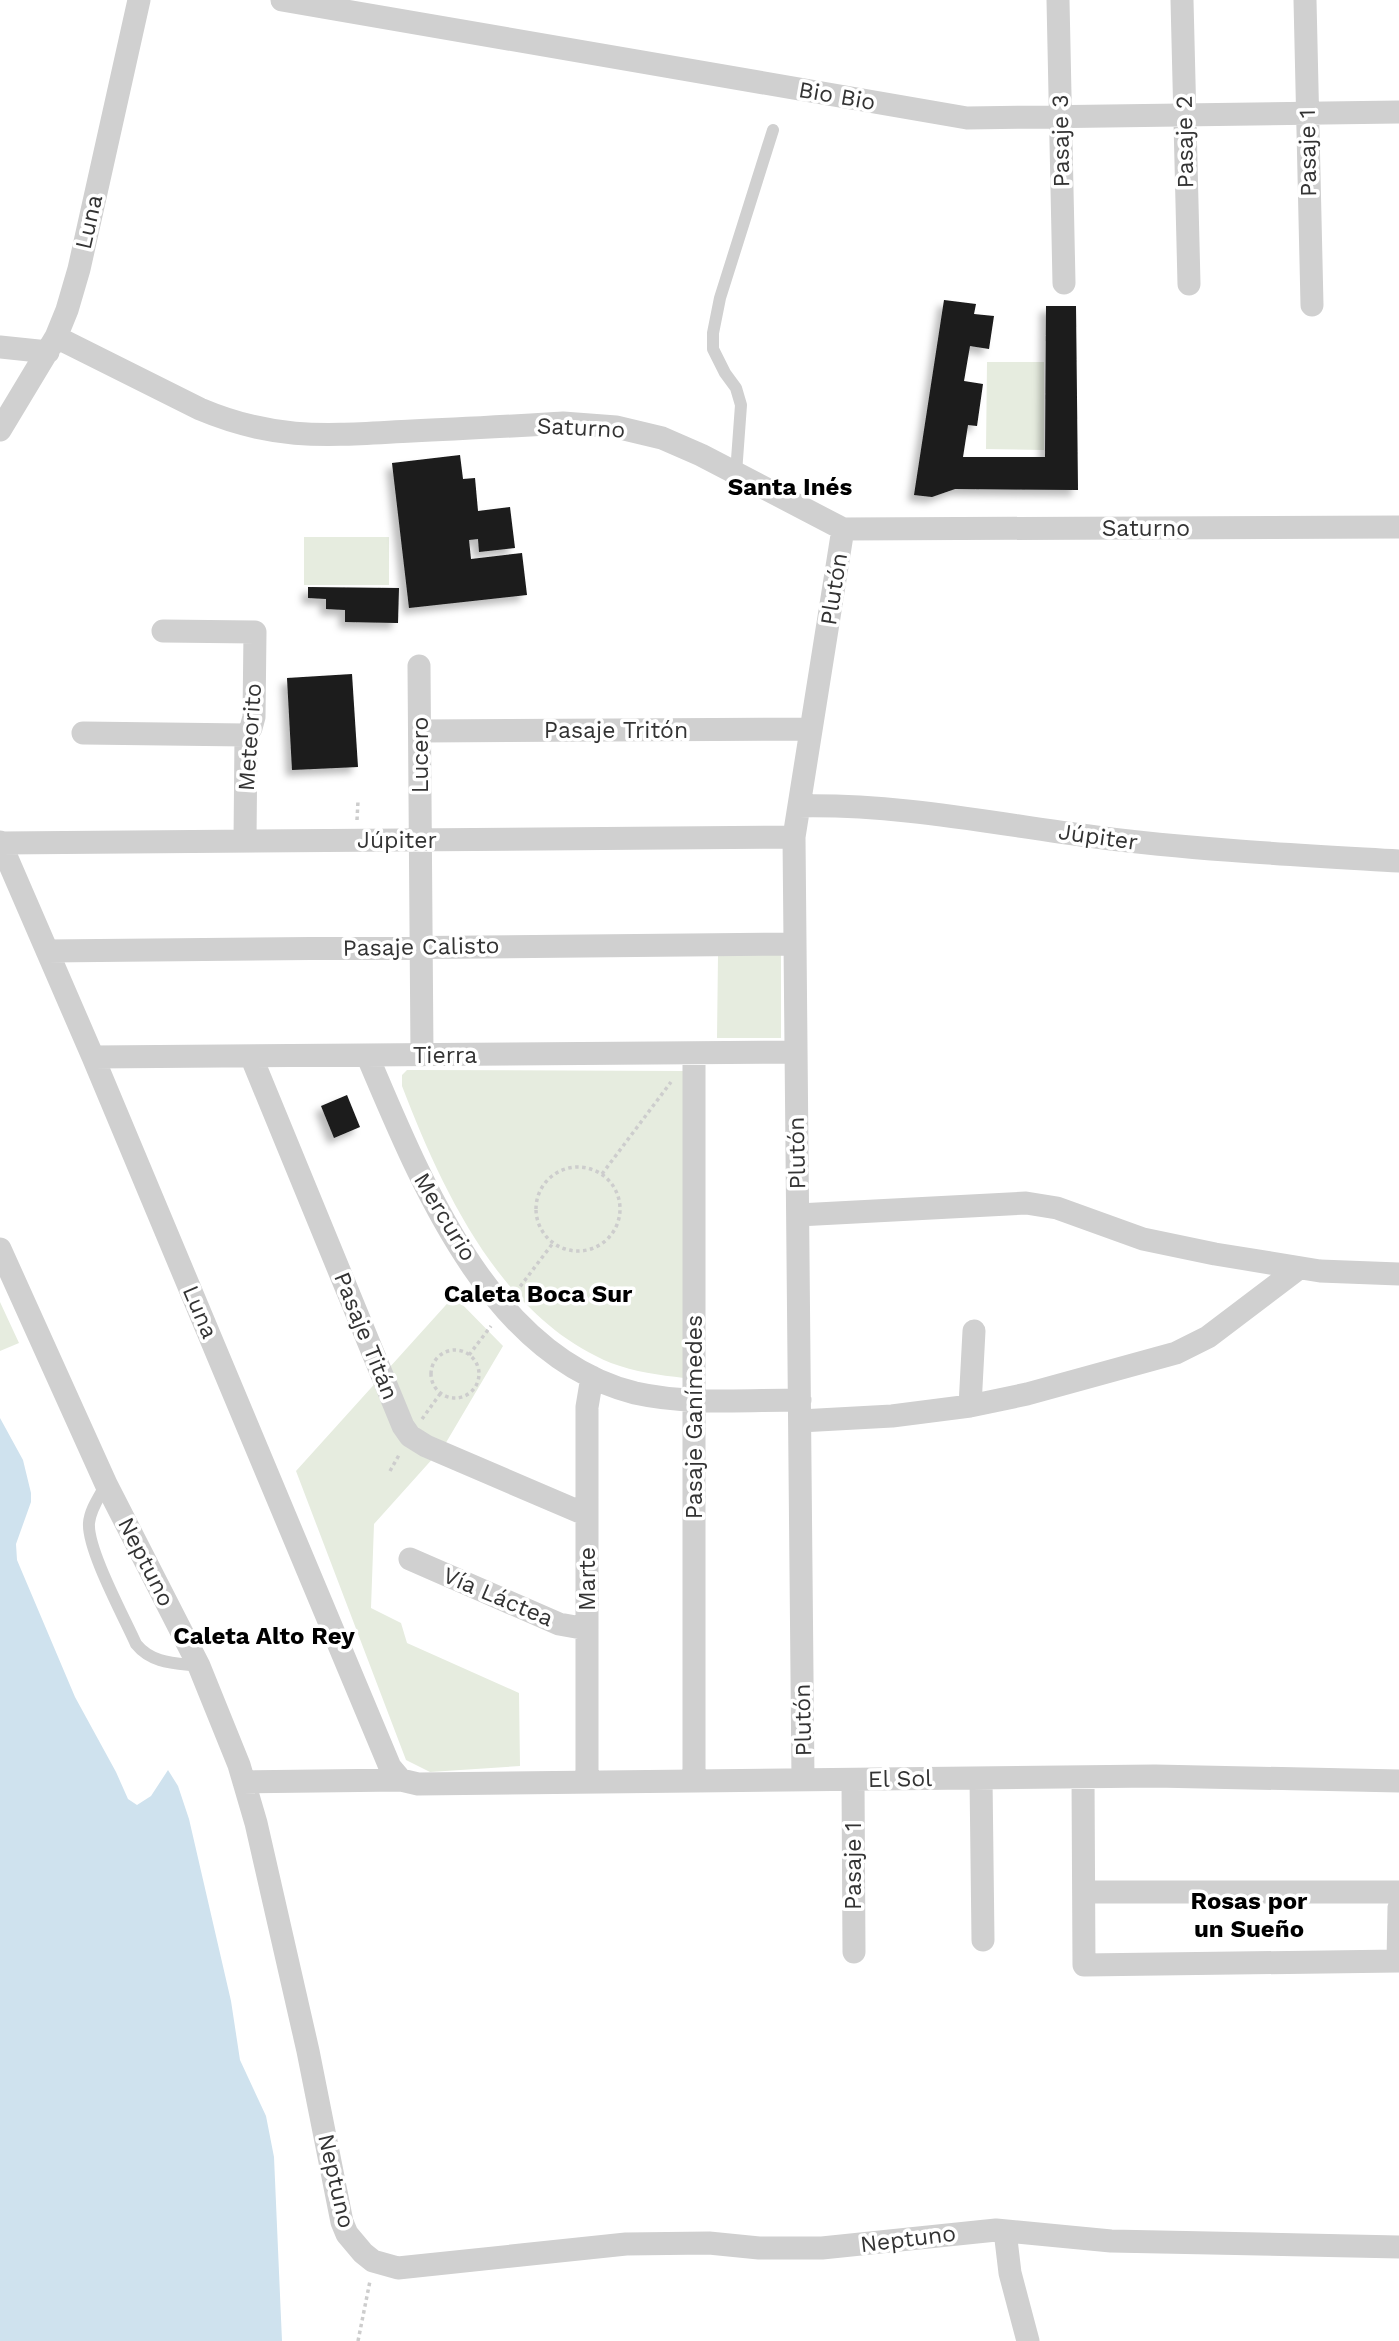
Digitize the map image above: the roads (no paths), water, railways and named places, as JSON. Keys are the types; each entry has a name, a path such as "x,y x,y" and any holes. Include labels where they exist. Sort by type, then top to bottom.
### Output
{"street":[{"name":"Luna","path":"0,430 52,344 67,310 79,269 139,0"},
{"name":"Bio Bio","path":"282,0 396,10 950,115 1060,118 1399,112"},
{"name":"Pasaje 3","path":"1058,0 1064,283"},
{"name":"Pasaje 2","path":"1182,0 1189,284"},
{"name":"Pasaje 1","path":"1305,0 1312,305"},
{"name":"Saturno","path":"0,347 52,344 200,410 244,426 268,431 322,435 589,424 629,429 682,446 843,529 1399,527"},
{"name":"Plutón","path":"803,1780 794,837 843,529"},
{"name":"Meteorito","path":"163,631 255,632 254,717 246,735 245,841"},
{"name":"Lucero","path":"419,666 422,1055"},
{"name":"Pasaje Tritón","path":"420,731 811,729"},
{"path":"83,733 246,735"},
{"name":"Júpiter","path":"799,806 857,806 908,810 1155,844 1399,862"},
{"name":"Júpiter","path":"0,842 794,837"},
{"name":"Luna","path":"0,842 93,1057 390,1767 401,1780"},
{"name":"Pasaje Calisto","path":"47,951 795,944"},
{"name":"Tierra","path":"93,1057 796,1052"},
{"name":"Pasaje Ganímedes","path":"694,1053 694,1781"},
{"name":"Mercurio","path":"367,1055 417,1172 467,1256 504,1308 523,1328 566,1363 592,1377 632,1392 800,1411 892,1416 970,1406 1041,1390 1188,1348 1208,1337 1299,1268"},
{"name":"Pasaje Titán","path":"251,1056 402,1426 410,1436 426,1446 587,1515"},
{"path":"798,1215 1026,1203 1043,1205 1143,1240 1299,1268 1344,1273 1399,1274"},
{"name":"Neptuno","path":"0,1249 106,1484 199,1667 226,1729 256,1823 308,2051 342,2222 354,2244 373,2261 398,2268 492,2256 668,2242 759,2248 822,2248 974,2231 1005,2231 1111,2241 1399,2247"},
{"path":"970,1406 974,1331"},
{"name":"Marte","path":"587,1782 587,1407 592,1377"},
{"name":"Vía Láctea","path":"411,1559 559,1624 587,1629"},
{"name":"El Sol","path":"244,1782 401,1780 418,1784 1155,1776 1399,1781"},
{"path":"1083,1777 1084,1965 1398,1961 1399,1908"},
{"path":"981,1778 983,1940"},
{"name":"Pasaje 1","path":"853,1780 854,1952"},
{"path":"1084,1892 1399,1892"},
{"path":"1005,2231 1010,2273 1028,2341"}],"lane":[{"path":"736,473 741,405 736,388 713,349 713,333 720,298 774,130"},
{"path":"106,1484 89,1521 90,1541 136,1644 154,1659 199,1667"}],"water":[{"path":"0,1418 23,1460 31,1493 31,1502 16,1544 17,1560 75,1697 128,1799 137,1805 151,1796 168,1770 178,1786 189,1819 231,2001 240,2060 266,2116 274,2157 282,2341 0,2341"}],"district":[{"name":"Santa Inés","path":"790,487"},
{"name":"Caleta Boca Sur","path":"538,1294"},
{"name":"Caleta Alto Rey","path":"264,1636"},
{"name":"Rosas por un Sueño","path":"1249,1915"}]}
